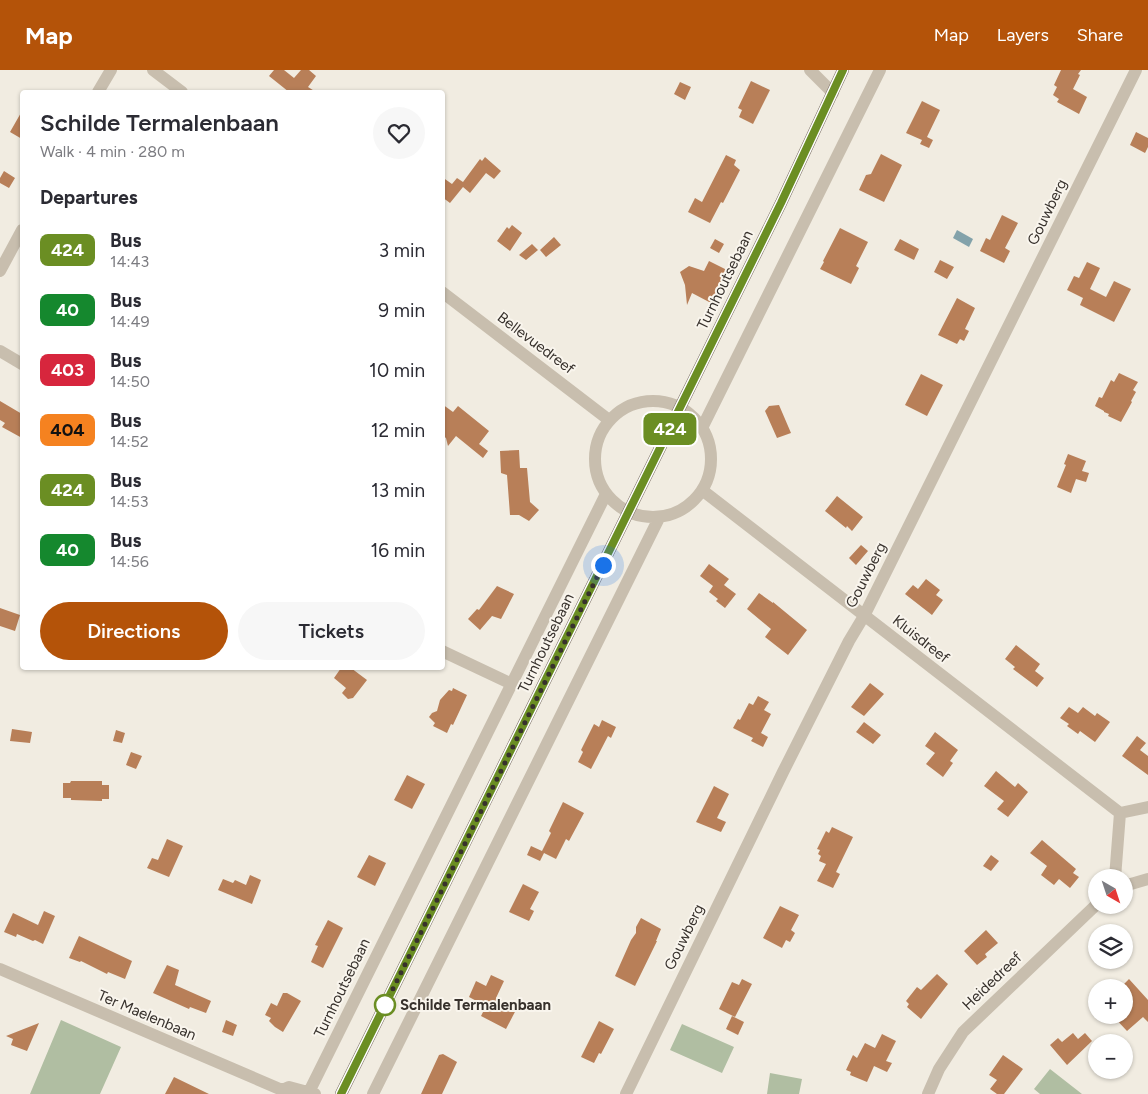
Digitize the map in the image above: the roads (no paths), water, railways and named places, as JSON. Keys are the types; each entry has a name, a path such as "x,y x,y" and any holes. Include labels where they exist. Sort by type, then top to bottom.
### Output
{"main road":[{"name":"Turnhoutsebaan","path":"341,1094 781,203 843,70"}],"street":[{"path":"99,90 111,70"},
{"path":"153,70 179,90"},
{"path":"810,70 833,92"},
{"path":"702,428 880,70"},
{"name":"Gouwberg","path":"626,1094 783,772 849,641 864,616 1136,70"},
{"path":"0,271 20,234"},
{"name":"Bellevuedreef","path":"445,294 609,420"},
{"path":"0,351 20,363"},
{"path":"650,401 666,402 692,416 702,428 709,443 711,459 709,475 702,490 691,504 676,514 659,518 643,518 628,513 605,496 598,481 594,460 598,438 609,420 621,410 635,403 650,401"},
{"name":"Kluisdreef","path":"702,490 1120,813"},
{"name":"Turnhoutsebaan","path":"311,1093 605,496"},
{"path":"373,1094 659,518"},
{"path":"445,653 512,684"},
{"path":"1117,869 1120,813 1148,807"},
{"path":"1133,883 1148,879"},
{"name":"Heidedreef","path":"928,1094 939,1069 963,1032 1088,913"},
{"name":"Ter Maelenbaan","path":"0,969 283,1092 289,1087 311,1093"}],"water":[{"path":"957,230 973,239 969,247 953,238"}],"place":[{"name":"Schilde Termalenbaan","path":"385,1005"}]}
